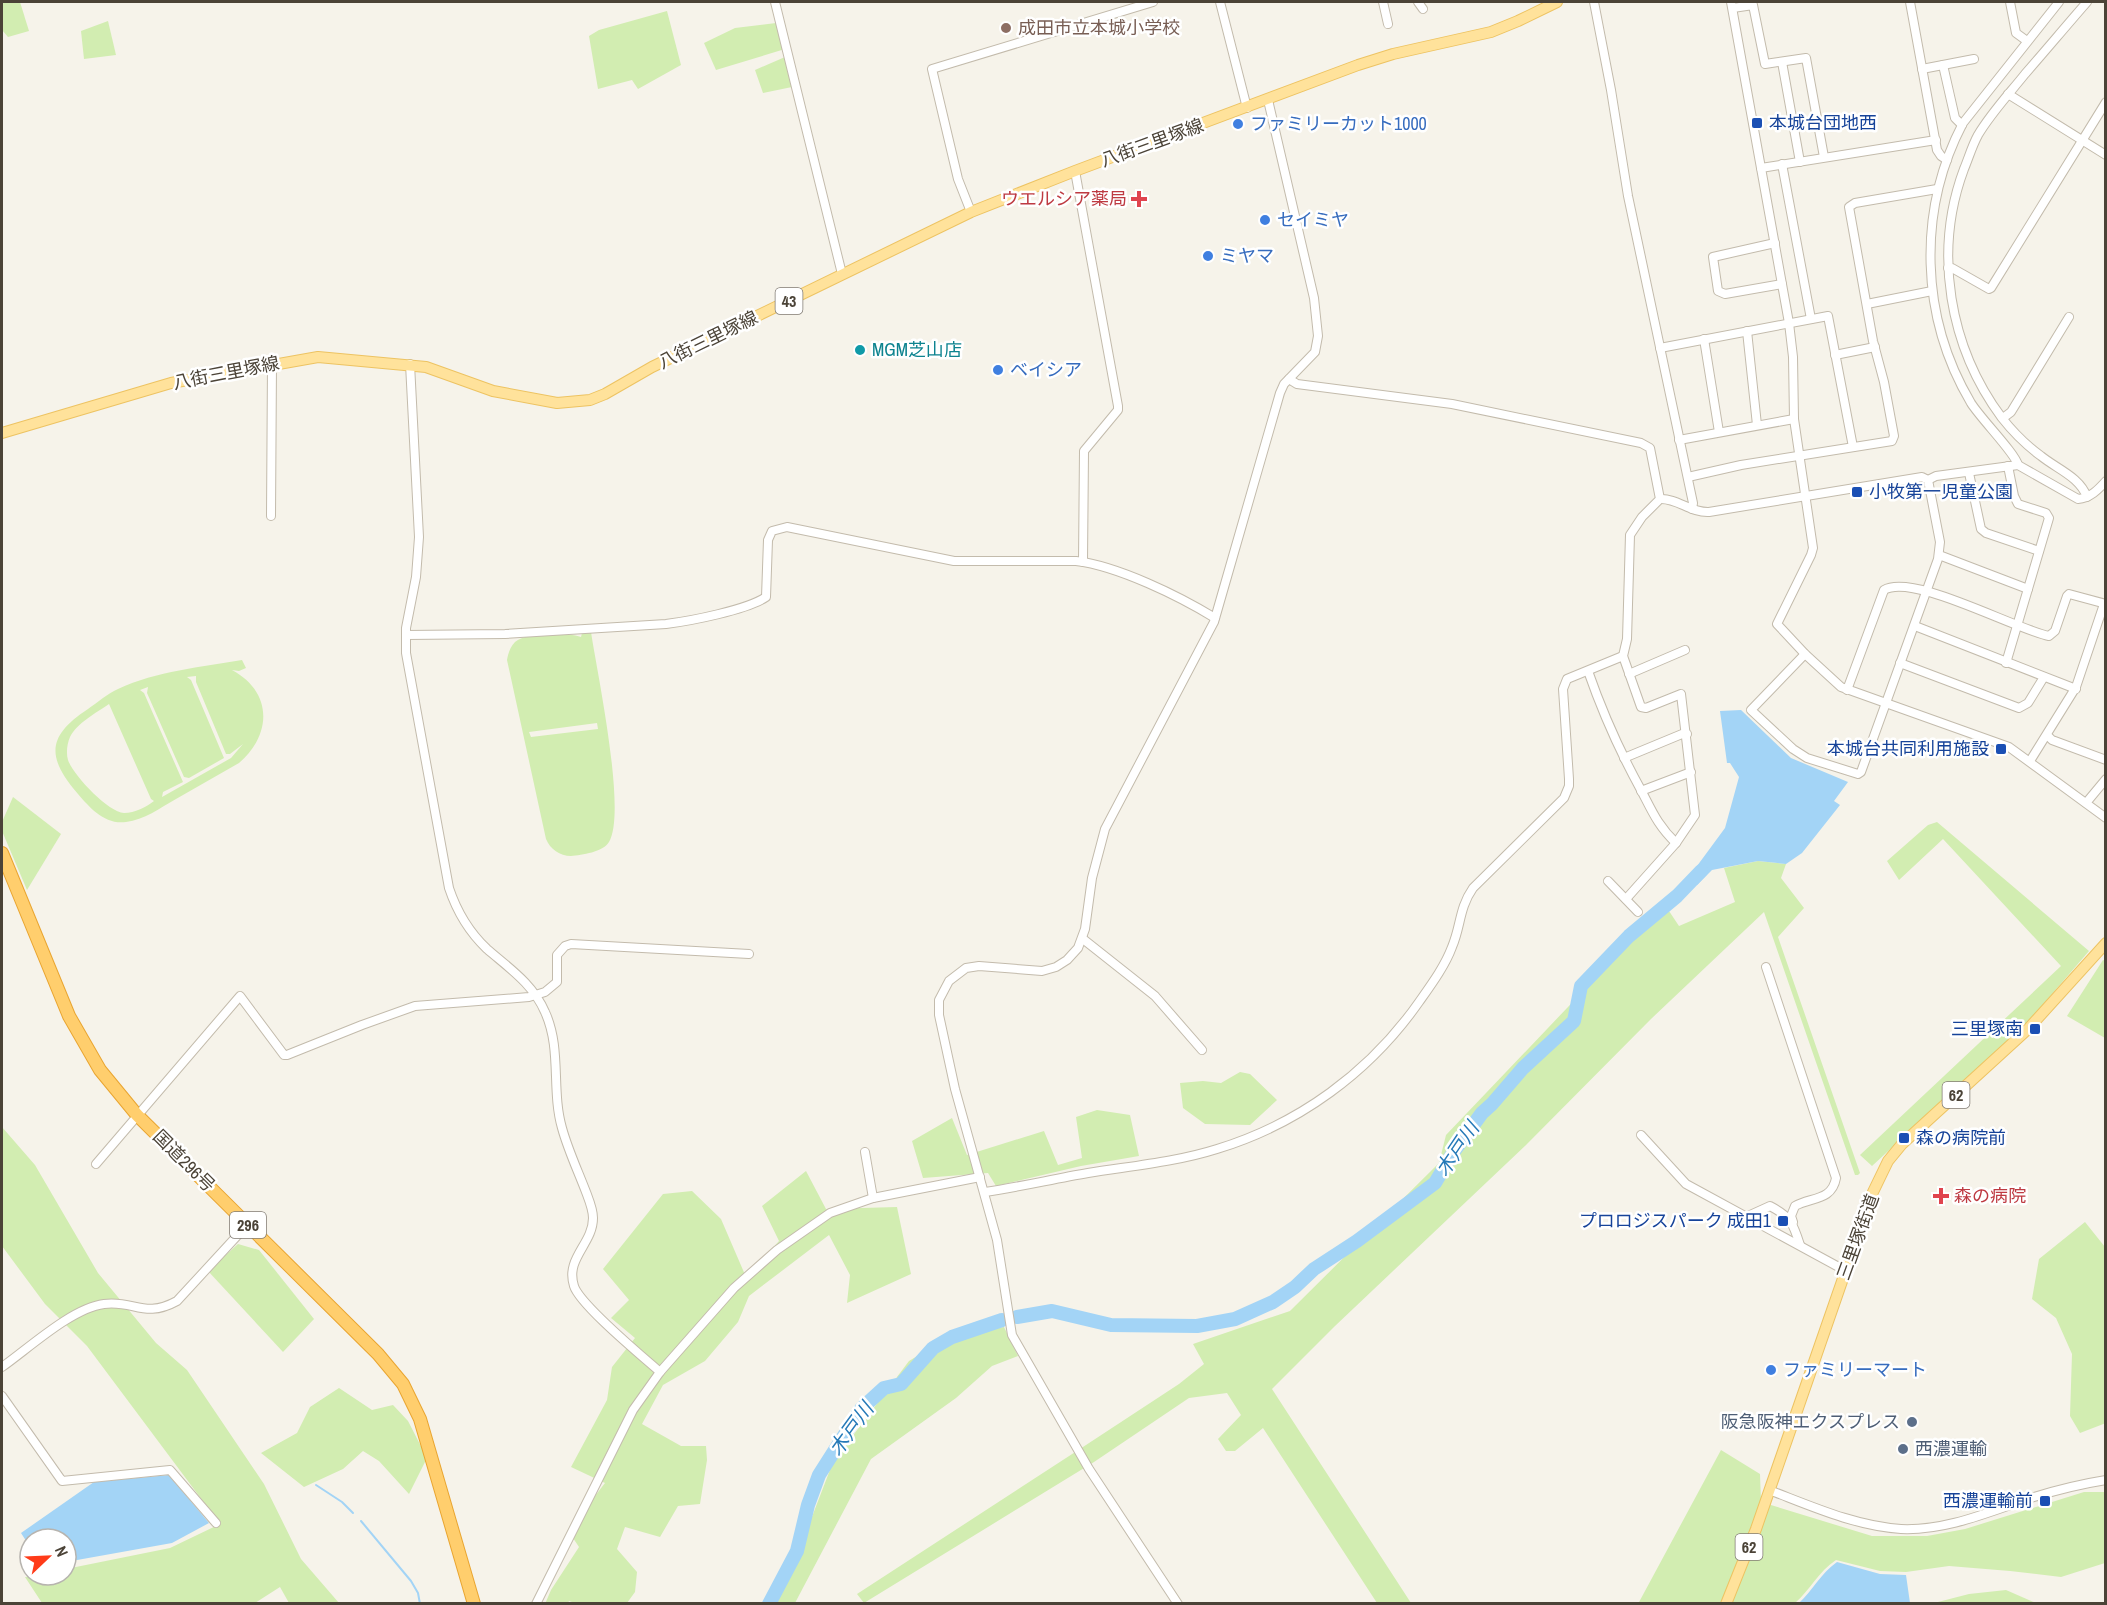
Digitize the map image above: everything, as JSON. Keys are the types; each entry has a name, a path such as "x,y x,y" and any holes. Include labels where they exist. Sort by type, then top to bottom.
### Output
{"highway":[{"name":"国道296号","path":"2,852 78,1035 100,1070 137,1115 378,1354 393,1370 410,1395 430,1448 474,1604"}],"main road":[{"name":"八街三里塚線","path":"2,433 171,383 318,357 410,364 438,370 493,391 556,403 590,400 652,367 971,212 1075,171 1394,54 1491,32 1557,2"},
{"name":"三里塚街道","path":"1726,1604 1756,1529 1873,1192 1888,1161 1902,1144 2028,1029 2106,943"}],"street":[{"path":"775,2 842,274"},
{"path":"971,212 958,179 932,69 1153,2"},
{"path":"1220,2 1247,108"},
{"path":"1383,2 1388,24"},
{"path":"1594,2 1628,196 1688,477 1692,509"},
{"path":"1910,2 1938,153 1947,160"},
{"path":"2010,2 2016,33 2027,41"},
{"path":"2018,465 2014,456 1979,415 1957,378 1945,346 1932,291 1930,238 1937,189 1962,125 1971,110 2059,2"},
{"path":"2087,2 2008,94 1977,137 1962,176 1951,216 1948,268 1953,307 1966,352 1983,388 2002,418 2034,451 2079,483 2087,497"},
{"path":"1824,157 1806,58 1765,64 1753,5 1732,5 1789,322 1794,357 1794,419 1812,535 1811,555 1777,624 1837,685 2009,747 2106,819"},
{"path":"1922,69 1974,59"},
{"path":"1782,62 1800,162"},
{"path":"1943,65 1955,118 1962,125"},
{"path":"2008,94 2106,155"},
{"path":"1178,1604 1089,1469 1012,1335 992,1220 955,1089 943,1038 939,1000 941,992 955,975 972,967 987,966 1036,971 1056,967 1073,954 1083,939 1092,878 1105,829 1188,674 1215,618 1280,393 1289,379 1310,358 1317,346 1314,298 1268,100"},
{"path":"1948,268 1990,288 2080,140 2106,102"},
{"path":"1761,168 1935,140"},
{"path":"1782,164 1811,319"},
{"path":"1075,171 1118,406 1118,410 1084,451 1083,562"},
{"path":"1688,477 1741,465 1890,443 1894,436 1875,347 1850,205 1937,189"},
{"path":"1775,243 1713,256 1718,291 1725,294 1782,284"},
{"path":"1867,304 1932,291"},
{"path":"1660,348 1828,316 1852,447"},
{"path":"2002,418 2011,412 2069,317"},
{"path":"1747,331 1757,425"},
{"path":"1704,339 1719,432"},
{"path":"1835,355 1875,347"},
{"path":"271,516 272,364"},
{"path":"410,364 419,537 417,566 406,635 410,681 449,888 460,916 476,937 528,984 549,1020 554,1042 557,1107 562,1128 594,1215 589,1235 573,1262 571,1272 573,1285 577,1293 604,1321 660,1372"},
{"path":"1289,379 1297,384 1452,404 1641,442 1652,453 1660,499"},
{"path":"1679,440 1794,419"},
{"path":"1929,480 1936,476 2018,465 2075,498 2087,497 2106,481"},
{"path":"2006,663 2049,515 2018,504 2014,496 2008,466"},
{"path":"1969,473 1981,529 1986,533 2039,551"},
{"path":"1626,900 1676,843 1695,815 1681,694 1646,708 1641,707 1623,656 1627,639 1630,534 1642,517 1660,499 1709,512 1922,477 1929,480"},
{"path":"1805,654 1751,710 1793,749 1807,758 1858,774 1861,772 1915,626 1939,555 1940,542 1929,480"},
{"path":"406,635 505,634 666,624 689,621 742,606 766,597 768,540 772,531 782,527 954,561 1083,562 1106,567 1143,582 1215,618"},
{"path":"1939,555 2028,589"},
{"path":"1847,690 1884,590 1890,587 1926,591 2049,636 2055,631 2069,594 2105,604 2076,689 2030,761"},
{"path":"1915,626 2076,689"},
{"path":"1629,674 1685,650"},
{"path":"985,1192 1184,1157 1225,1146 1285,1122 1319,1102 1365,1064 1396,1033 1448,957 1463,905 1473,888 1564,798 1569,786 1563,689 1567,679 1623,656"},
{"path":"1900,663 2019,708 2028,703 2044,677"},
{"path":"1588,671 1605,720 1624,758 1660,826 1676,843"},
{"path":"1624,758 1687,734"},
{"path":"2046,735 2052,740 2106,760"},
{"path":"1641,791 1691,772"},
{"path":"2086,803 2106,779"},
{"path":"1608,881 1638,912"},
{"path":"1083,939 1155,996 1202,1050"},
{"path":"96,1164 240,996 284,1055 415,1006 536,996 555,985 558,976 557,955 565,946 571,944 748,954"},
{"path":"1766,967 1836,1178 1835,1185 1828,1195 1795,1206 1791,1216 1800,1245"},
{"path":"1641,1135 1686,1184 1845,1271"},
{"path":"865,1152 873,1198"},
{"path":"536,1604 633,1410 660,1372 734,1288 777,1250 830,1214 873,1198 980,1177"},
{"path":"1748,1216 1770,1206 1782,1212 1793,1222"},
{"path":"2,1367 84,1309 113,1303 150,1310 164,1308 177,1302 248,1224"},
{"path":"2,1396 62,1481 170,1470 216,1523"},
{"path":"1769,1490 1859,1522 1884,1527 1921,1529 1957,1522 2052,1492 2106,1480"}],"green space":[{"path":"2,2 20,2 29,31 8,37 2,30"},
{"path":"667,11 681,65 638,89 632,80 598,89 589,36 599,30"},
{"path":"108,21 116,55 84,59 81,31"},
{"path":"776,23 785,49 716,70 704,43 735,28"},
{"path":"785,57 792,87 763,93 755,70"},
{"path":"591,632 604,708 613,773 614,826 609,842 602,848 571,856 556,851 546,839 507,660 512,646 521,638 537,634 566,634 581,637 582,633","holes":["597,723 598,729 531,737 529,732"]},
{"path":"242,660 246,668 239,671 232,670 255,690 261,702 263,714 258,740 239,763 158,810 126,822 111,821 93,810 60,769 56,758 58,738 74,719 106,696 148,678","holes":["196,676 196,682 226,754 230,754 243,744 231,758 162,797 163,792 183,782 144,693 140,690 148,687 147,693 184,777 189,778 224,758 191,680 187,677","109,704 151,799 154,801 132,812 117,811 101,800 71,767 67,757 68,743 73,732"]},
{"path":"13,797 61,834 27,890 2,831 2,822"},
{"path":"1937,822 2089,951 2028,1022 1872,1166 1860,1155 2061,966 1943,839 1899,880 1887,861 1928,825"},
{"path":"1758,861 1786,864 1781,878 1804,908 1778,937 1860,1173 1855,1175 1764,912 1651,1019 1526,1145 1272,1389 1411,1603 1377,1603 1263,1428 1235,1451 1226,1451 1218,1439 1241,1415 1227,1393 1189,1398 1094,1462 864,1603 857,1594 1179,1384 1204,1364 1193,1344 1290,1311 1439,1163 1446,1135 1628,944 1667,908 1679,926 1735,902 1724,868"},
{"path":"2103,960 2106,961 2105,1038 2067,1016"},
{"path":"1240,1072 1250,1074 1277,1100 1250,1125 1205,1124 1183,1108 1180,1083 1203,1081 1221,1083"},
{"path":"1097,1110 1130,1115 1139,1156 1081,1166 996,1186 988,1173 923,1178 912,1141 952,1118 967,1155 1044,1131 1058,1165 1082,1158 1076,1117"},
{"path":"2,1127 35,1165 98,1273 156,1343 187,1370 264,1484 301,1559 339,1603 289,1603 280,1587 255,1603 42,1603 32,1587 78,1587 78,1567 170,1548 220,1524 87,1346 45,1304 2,1246"},
{"path":"806,1171 826,1209 897,1207 911,1274 847,1303 850,1275 829,1235 749,1296 738,1322 705,1361 663,1385 642,1424 681,1446 706,1446 707,1460 700,1504 678,1506 660,1537 625,1527 617,1549 637,1572 635,1592 627,1603 578,1604 569,1601 568,1603 545,1604 551,1590 579,1547 571,1535 578,1518 605,1483 571,1467 607,1400 612,1367 635,1338 611,1318 629,1300 603,1269 663,1194 692,1191 721,1219 746,1277 779,1241 762,1206"},
{"path":"2085,1222 2105,1247 2106,1423 2080,1433 2070,1416 2072,1354 2056,1318 2032,1299 2039,1259"},
{"path":"238,1244 259,1250 314,1319 283,1352 208,1271"},
{"path":"1004,1327 1018,1356 992,1366 956,1398 871,1459 795,1603 773,1604 792,1569 833,1462 909,1361 957,1332"},
{"path":"339,1388 372,1410 393,1405 408,1421 427,1458 409,1494 379,1461 363,1451 343,1469 304,1487 261,1453 297,1433 310,1407"},
{"path":"1721,1450 1760,1474 1761,1502 1872,1536 1927,1536 1965,1529 2084,1492 2105,1492 2105,1563 2061,1577 1949,1566 1906,1572 1880,1571 1836,1560 1795,1603 1638,1604"},
{"path":"2006,1590 2036,1603 1934,1603 1969,1594"}],"water":[{"path":"1741,710 1791,758 1848,782 1834,801 1840,805 1802,853 1786,864 1758,861 1712,870 1697,885 1691,887 1686,881 1725,828 1739,777 1730,763 1727,763 1720,711"},
{"path":"169,1475 209,1523 172,1543 78,1560 78,1527 30,1527 94,1482"},
{"path":"1837,1562 1880,1574 1906,1575 1910,1603 1799,1603 1826,1571"}],"waterway":[{"name":"木戸川","path":"1017,1317 1052,1311 1111,1325 1197,1326 1235,1319 1273,1302 1295,1287 1314,1269 1357,1241 1435,1183 1454,1151 1482,1113 1523,1068 1574,1021 1581,986 1629,936 1677,896 1701,871"},
{"name":"木戸川","path":"769,1604 797,1551 808,1505 819,1475 861,1409 884,1388 901,1384 933,1348 952,1337 1002,1320"},
{"path":"316,1485 342,1502 353,1513"},
{"path":"361,1521 411,1581 418,1593 420,1604"}],"place":[{"name":"成田市立本城小学校","path":"1006,28"},
{"name":"本城台団地西","path":"1757,123"},
{"name":"ファミリーカット1000","path":"1238,124"},
{"name":"ウエルシア薬局","path":"1139,199"},
{"name":"セイミヤ","path":"1265,220"},
{"name":"ミヤマ","path":"1208,256"},
{"name":"MGM芝山店","path":"860,350"},
{"name":"ベイシア","path":"998,370"},
{"name":"小牧第一児童公園","path":"1857,492"},
{"name":"本城台共同利用施設","path":"2001,749"},
{"name":"三里塚南","path":"2035,1029"},
{"name":"森の病院前","path":"1904,1138"},
{"name":"森の病院","path":"1941,1196"},
{"name":"プロロジスパーク 成田1","path":"1783,1221"},
{"name":"ファミリーマート","path":"1771,1370"},
{"name":"阪急阪神エクスプレス","path":"1912,1422"},
{"name":"西濃運輸","path":"1903,1449"},
{"name":"西濃運輸前","path":"2045,1501"}]}
